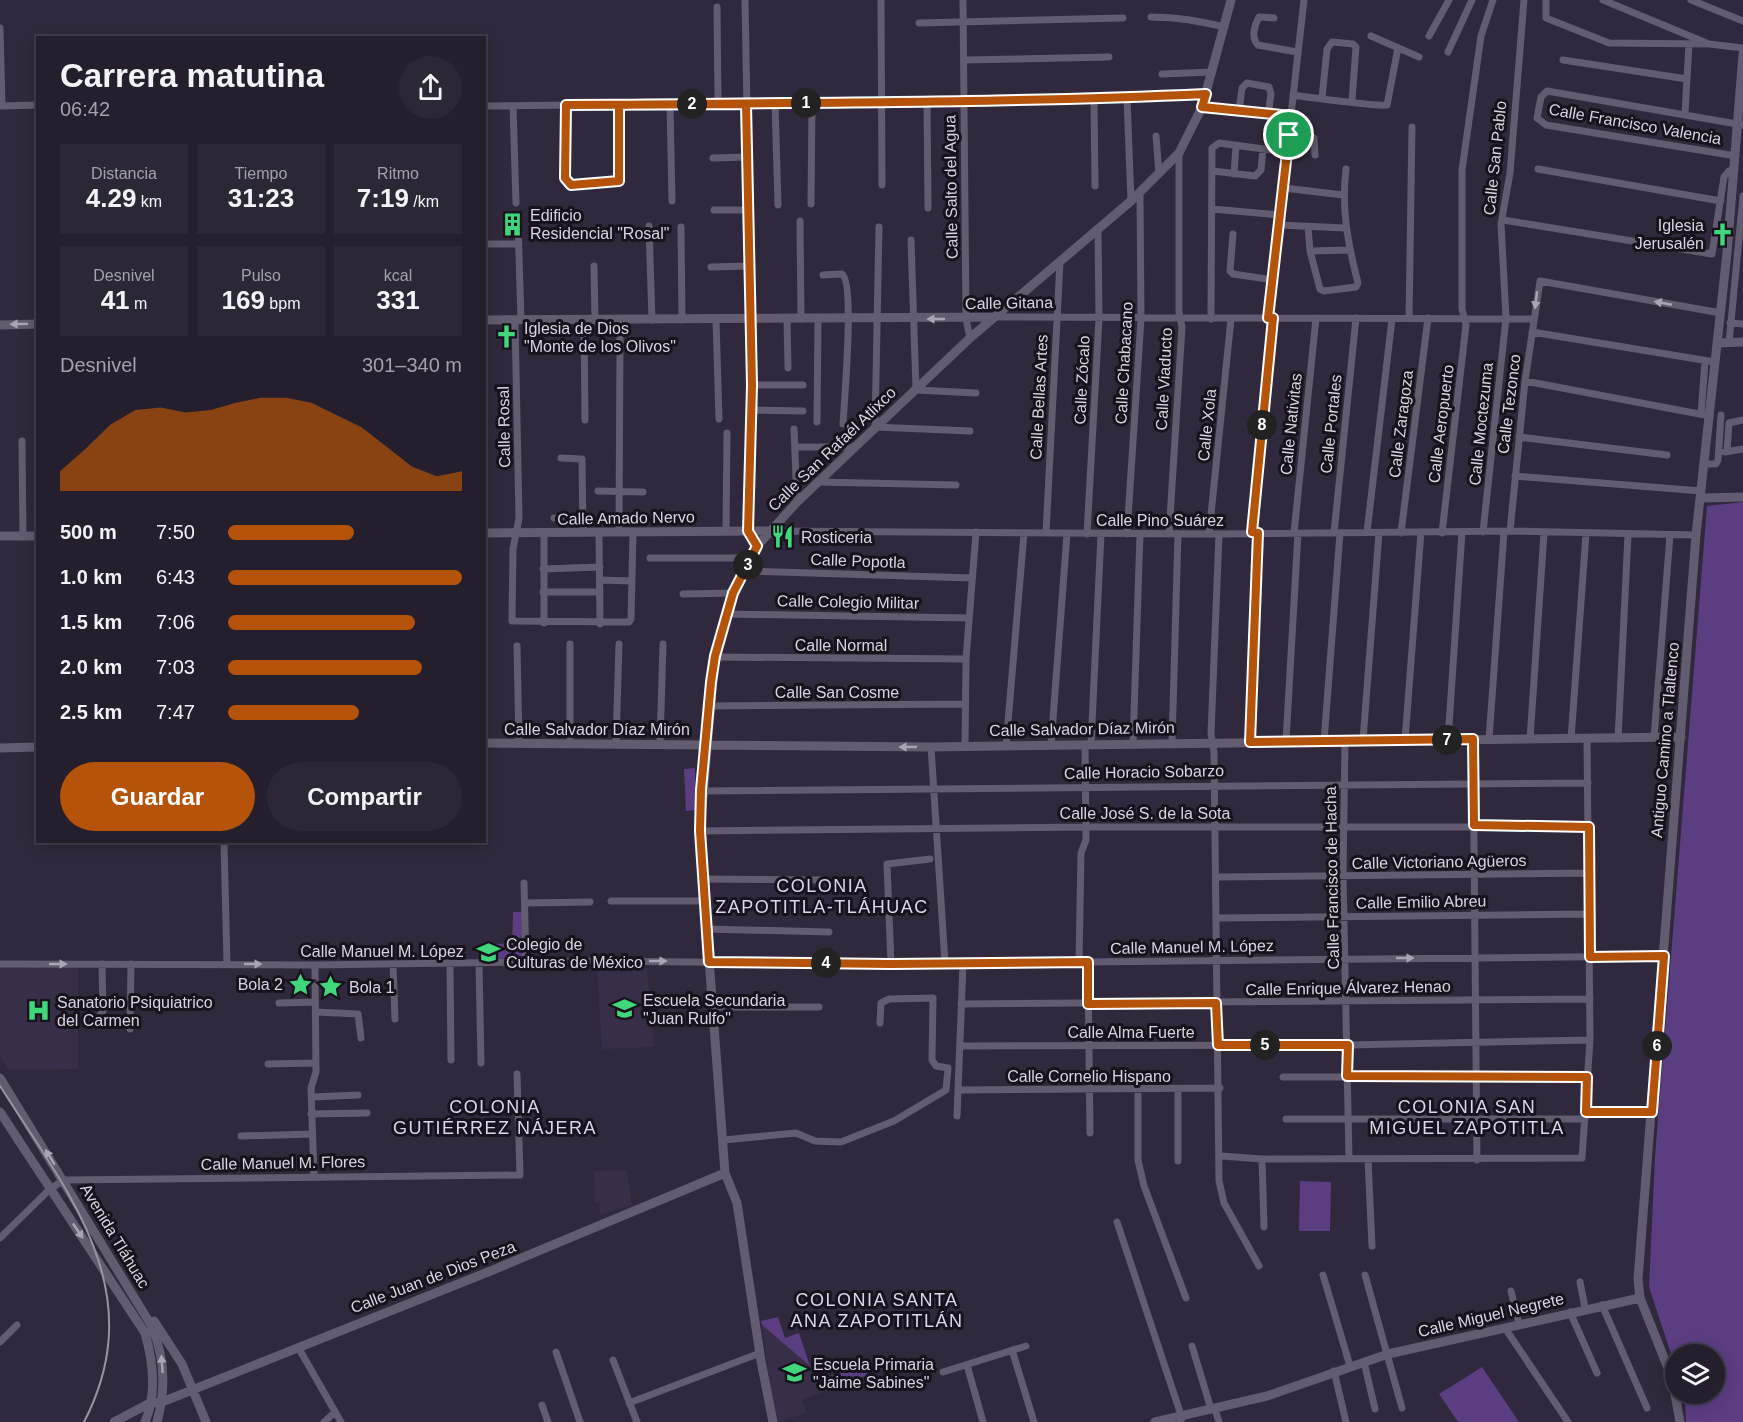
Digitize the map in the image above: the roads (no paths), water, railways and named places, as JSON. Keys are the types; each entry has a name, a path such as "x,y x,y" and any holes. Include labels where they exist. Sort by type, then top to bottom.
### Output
{"street":[{"path":"745,0 752,385 748,531 757,546"},
{"path":"881,0 882,185"},
{"name":"Calle Salto del Agua","path":"963,0 966,319 970,338"},
{"name":"Calle San Rafaél Atlixco","path":"773,1422 737,1203 725,1173 702,879 701,790 715,657 726,614 744,571 768,531 853,447 970,338 1131,201 1179,153 1202,107 1231,0"},
{"path":"1250,742 1255,532 1279,225 1304,0"},
{"path":"1429,36 1449,0"},
{"path":"1448,52 1472,0"},
{"name":"Calle Aeropuerto","path":"1442,533 1460,376 1464,318 1462,309 1462,170 1481,36 1493,0"},
{"name":"Calle San Pablo","path":"1506,318 1503,220 1510,173 1522,0"},
{"path":"1546,0 1546,18 1609,43 1709,44 1743,48"},
{"path":"1603,0 1709,44"},
{"path":"1692,0 1743,21"},
{"path":"717,7 718,103"},
{"path":"1151,17 1185,17 1202,24 1225,27"},
{"path":"1274,18 1259,17 1253,38 1255,42 1258,45 1297,52"},
{"path":"919,23 963,20 1123,18"},
{"path":"0,28 1,106 36,105"},
{"path":"1371,36 1419,57"},
{"path":"1322,98 1327,49 1332,42 1353,44 1356,47 1352,101"},
{"path":"1684,113 1689,44"},
{"path":"1293,95 1352,101 1382,107 1387,105 1398,48"},
{"name":"Antiguo Camino a Tlaltenco","path":"1680,1422 1664,1352 1640,1298 1638,1279 1696,535 1706,464 1705,415 1710,362 1718,343 1740,124 1743,54"},
{"path":"964,60 1109,57"},
{"path":"1563,60 1687,79"},
{"path":"1162,74 1212,72"},
{"path":"1239,111 1242,88 1247,83 1269,87 1268,115"},
{"name":"Calle Francisco Valencia","path":"1736,156 1546,125 1537,118 1541,97 1547,92 1740,124"},
{"path":"486,106 1094,99 1206,94"},
{"path":"1127,98 1131,201"},
{"path":"1094,99 1095,186"},
{"path":"927,101 928,208"},
{"path":"811,204 812,102"},
{"path":"775,103 778,205"},
{"path":"670,104 672,201"},
{"path":"566,105 565,178 571,185 619,181 619,105"},
{"path":"513,106 516,203"},
{"path":"1202,107 1291,116"},
{"path":"1409,319 1412,127"},
{"path":"1289,135 1314,138 1315,155"},
{"path":"1156,136 1159,174"},
{"path":"1211,319 1212,160 1215,144 1286,152"},
{"path":"1234,174 1236,146"},
{"path":"1213,171 1258,174 1263,149"},
{"name":"Calle Viaducto","path":"1168,534 1182,327 1180,319 1179,153"},
{"path":"713,158 747,157"},
{"path":"1308,227 1310,251 1318,282 1324,291 1356,287 1358,283 1345,228 1343,195 1346,169"},
{"path":"1538,169 1721,201"},
{"path":"1503,220 1712,254 1724,177 1729,171 1735,170"},
{"path":"1284,188 1343,195"},
{"name":"Calle Chabacano","path":"1127,534 1141,319 1140,192"},
{"path":"1729,343 1743,196"},
{"path":"1212,209 1280,215"},
{"path":"714,210 748,210"},
{"path":"800,221 801,319"},
{"name":"Calle Rosal","path":"518,224 517,534 513,549 510,618 516,622 544,623"},
{"path":"1279,225 1345,228"},
{"path":"649,226 652,320"},
{"path":"681,227 682,320"},
{"path":"879,227 875,427 970,431"},
{"name":"Calle Zócalo","path":"1087,534 1099,319 1098,228"},
{"path":"1233,234 1230,271 1233,274 1274,280"},
{"path":"911,240 916,319 916,390 976,393"},
{"path":"488,244 519,244"},
{"path":"1310,251 1350,250"},
{"name":"Calle Bellas Artes","path":"1046,533 1060,262"},
{"path":"594,266 595,321"},
{"path":"711,267 749,266"},
{"path":"823,275 842,274 846,277 849,319 843,424"},
{"name":"Calle Tezonco","path":"1489,739 1507,532 1525,381 1540,281 1721,313"},
{"name":"Calle Gitana","path":"486,320 966,319 994,317 1534,319"},
{"name":"Calle Nativitas","path":"1286,741 1296,533 1316,318"},
{"name":"Calle Portales","path":"1324,741 1337,533 1356,318"},
{"name":"Calle Zaragoza","path":"1401,533 1428,318"},
{"name":"Calle Moctezuma","path":"1483,532 1506,318"},
{"path":"787,319 788,368"},
{"path":"818,319 818,422"},
{"name":"Calle Xola","path":"1209,534 1231,319"},
{"path":"1367,532 1392,319"},
{"path":"716,320 719,419"},
{"path":"584,321 585,420"},
{"path":"1730,323 1743,324"},
{"path":"0,324 36,324"},
{"path":"1532,332 1710,362"},
{"path":"619,532 620,338"},
{"path":"1718,343 1743,342"},
{"path":"1525,381 1705,415"},
{"path":"752,385 803,385"},
{"path":"751,410 803,411"},
{"path":"1721,415 1723,452"},
{"path":"1706,464 1716,464 1723,452 1729,423 1743,420"},
{"path":"794,429 797,502"},
{"path":"726,531 727,434"},
{"path":"1519,437 1667,454"},
{"path":"22,441 23,537"},
{"path":"795,447 853,447"},
{"path":"1723,452 1743,449 1743,455"},
{"path":"561,458 582,459 583,533"},
{"path":"1515,476 1743,497"},
{"path":"818,482 956,484"},
{"path":"598,491 643,492"},
{"path":"554,518 583,518"},
{"name":"Calle Pino Suárez","path":"768,531 1067,534 1544,532 1696,535"},
{"name":"Calle Amado Nervo","path":"486,533 768,531"},
{"path":"544,534 544,623 600,624 629,622 633,532"},
{"path":"965,746 966,659 975,532"},
{"path":"1406,740 1420,532"},
{"path":"1448,740 1462,532"},
{"path":"1530,739 1544,532"},
{"path":"599,533 600,624"},
{"path":"1006,746 1024,533"},
{"path":"1363,740 1379,533"},
{"path":"1051,745 1067,534"},
{"path":"1079,962 1081,853 1086,840 1085,786 1101,534"},
{"path":"1134,744 1140,534"},
{"path":"1172,743 1178,534"},
{"path":"1220,534 1212,742 1216,877 1216,1003 1220,1088 1219,1181 1224,1203 1259,1266"},
{"path":"1571,739 1586,534"},
{"path":"1618,739 1628,535"},
{"path":"1654,738 1670,535"},
{"path":"0,537 36,536"},
{"path":"650,558 752,558"},
{"path":"543,568 600,567"},
{"name":"Calle Popotla","path":"744,571 972,578"},
{"path":"600,580 632,581"},
{"path":"543,592 600,592"},
{"path":"683,594 733,593"},
{"name":"Calle Colegio Militar","path":"726,614 969,618"},
{"path":"570,644 570,744"},
{"path":"615,743 619,644"},
{"path":"660,743 663,644"},
{"path":"517,646 519,744"},
{"name":"Calle Normal","path":"715,657 966,659"},
{"name":"Calle San Cosme","path":"709,706 965,704"},
{"name":"Calle Salvador Díaz Mirón","path":"486,744 660,743 706,744 722,747 931,747 1363,740 1681,738"},
{"path":"1473,739 1477,1160"},
{"path":"1221,1156 1262,1159 1582,1158 1590,1040 1587,739"},
{"name":"Calle Francisco de Hacha","path":"1346,741 1343,876 1347,958 1349,1158"},
{"path":"0,748 36,747"},
{"path":"931,747 945,963"},
{"name":"Calle Horacio Sobarzo","path":"701,790 1214,784 1344,786 1588,783"},
{"name":"Calle José S. de la Sota","path":"700,831 1215,826 1589,827"},
{"path":"224,843 227,964"},
{"path":"891,964 887,864 930,859"},
{"name":"Calle Victoriano Agüeros","path":"1216,877 1590,873"},
{"path":"702,879 826,880"},
{"path":"524,883 526,963"},
{"path":"611,901 704,901"},
{"path":"525,903 590,902"},
{"name":"Calle Emilio Abreu","path":"1216,918 1590,914"},
{"path":"706,929 829,932"},
{"name":"Calle Manuel M. López","path":"0,964 315,965 709,962 963,964 1216,959 1664,956"},
{"path":"1088,962 1090,1133"},
{"path":"95,1022 103,1011 102,964"},
{"path":"130,964 130,1029"},
{"path":"393,964 395,1019"},
{"path":"450,964 451,1060"},
{"path":"479,964 481,1063"},
{"path":"957,1116 963,964"},
{"path":"314,1177 311,1114 315,1063 315,965"},
{"path":"724,1140 796,1133 815,1141 841,1142 894,1120 946,1090 948,1068 936,1066 932,1060 933,998 889,999 881,1003 880,1023"},
{"name":"Calle Enrique Álvarez Henao","path":"962,1004 1590,999"},
{"path":"279,1004 315,1002"},
{"path":"713,1007 819,1007"},
{"path":"316,1012 358,1014 361,1038"},
{"name":"Calle Alma Fuerte","path":"960,1046 1348,1045 1590,1040"},
{"path":"268,1064 315,1063"},
{"name":"Calle Manuel M. Flores","path":"64,1180 520,1175 517,1074"},
{"path":"1283,1077 1587,1077"},
{"name":"Avenida Tláhuac","path":"0,1078 139,1304 156,1336 162,1355 162,1402 157,1422"},
{"path":"1138,1088 1138,1160 1144,1186 1186,1298"},
{"name":"Calle Cornelio Hispano","path":"959,1090 1220,1088"},
{"path":"1178,1089 1178,1161"},
{"path":"312,1097 358,1095"},
{"name":"Avenida Tláhuac","path":"0,1112 145,1333 153,1372 150,1403 145,1422"},
{"path":"1286,1119 1476,1121 1652,1112"},
{"path":"311,1114 367,1113"},
{"path":"241,1136 312,1134"},
{"path":"1262,1159 1264,1227"},
{"path":"1368,1159 1372,1246"},
{"name":"Calle Juan de Dios Peza","path":"150,1403 162,1402 493,1270 725,1173"},
{"path":"0,1238 50,1189 64,1180"},
{"path":"1117,1222 1181,1418"},
{"path":"1323,1275 1350,1366"},
{"path":"1365,1275 1402,1408"},
{"path":"1580,1282 1585,1308"},
{"path":"1511,1291 1520,1324"},
{"name":"Calle Miguel Negrete","path":"1156,1422 1181,1418 1267,1396 1388,1354 1585,1308 1640,1298"},
{"path":"129,1306 139,1304 168,1342 194,1388 206,1422"},
{"path":"1602,1305 1647,1408"},
{"path":"1570,1312 1597,1373"},
{"path":"0,1342 17,1325"},
{"path":"1505,1328 1568,1422"},
{"path":"943,1372 1026,1346"},
{"path":"1192,1346 1219,1422"},
{"path":"298,1347 341,1422"},
{"path":"1012,1350 1034,1422"},
{"path":"556,1352 580,1422"},
{"path":"629,1402 760,1353"},
{"path":"613,1359 637,1422"},
{"path":"1364,1362 1375,1409"},
{"path":"967,1365 983,1422"},
{"path":"1334,1371 1346,1422"},
{"path":"114,1422 150,1403"},
{"path":"542,1405 548,1422"},
{"path":"324,1422 335,1412"}],"railway":[{"path":"0,1086 74,1205 93,1245 105,1286 109,1329 103,1374 84,1422"}],"place":[{"name":"Edificio Residencial \"Rosal\"","path":"512,224"},
{"name":"Iglesia Jerusalén","path":"1722,234"},
{"name":"Iglesia de Dios \"Monte de los Olivos\"","path":"506,337"},
{"name":"Rosticeria","path":"783,537"},
{"name":"Colegio de Culturas de México","path":"488,953"},
{"name":"Bola 2","path":"301,984"},
{"name":"Bola 1","path":"331,987"},
{"name":"Escuela Secundaria \"Juan Rulfo\"","path":"625,1009"},
{"name":"Sanatorio Psiquiatrico del Carmen","path":"39,1011"},
{"name":"Escuela Primaria \"Jaime Sabines\"","path":"795,1373"}],"district":[{"name":"COLONIA ZAPOTITLA-TLÁHUAC","path":"822,896"},
{"name":"COLONIA GUTIÉRREZ NÁJERA","path":"495,1117"},
{"name":"COLONIA SAN MIGUEL ZAPOTITLA","path":"1467,1117"},
{"name":"COLONIA SANTA ANA ZAPOTITLÁN","path":"877,1310"}]}
